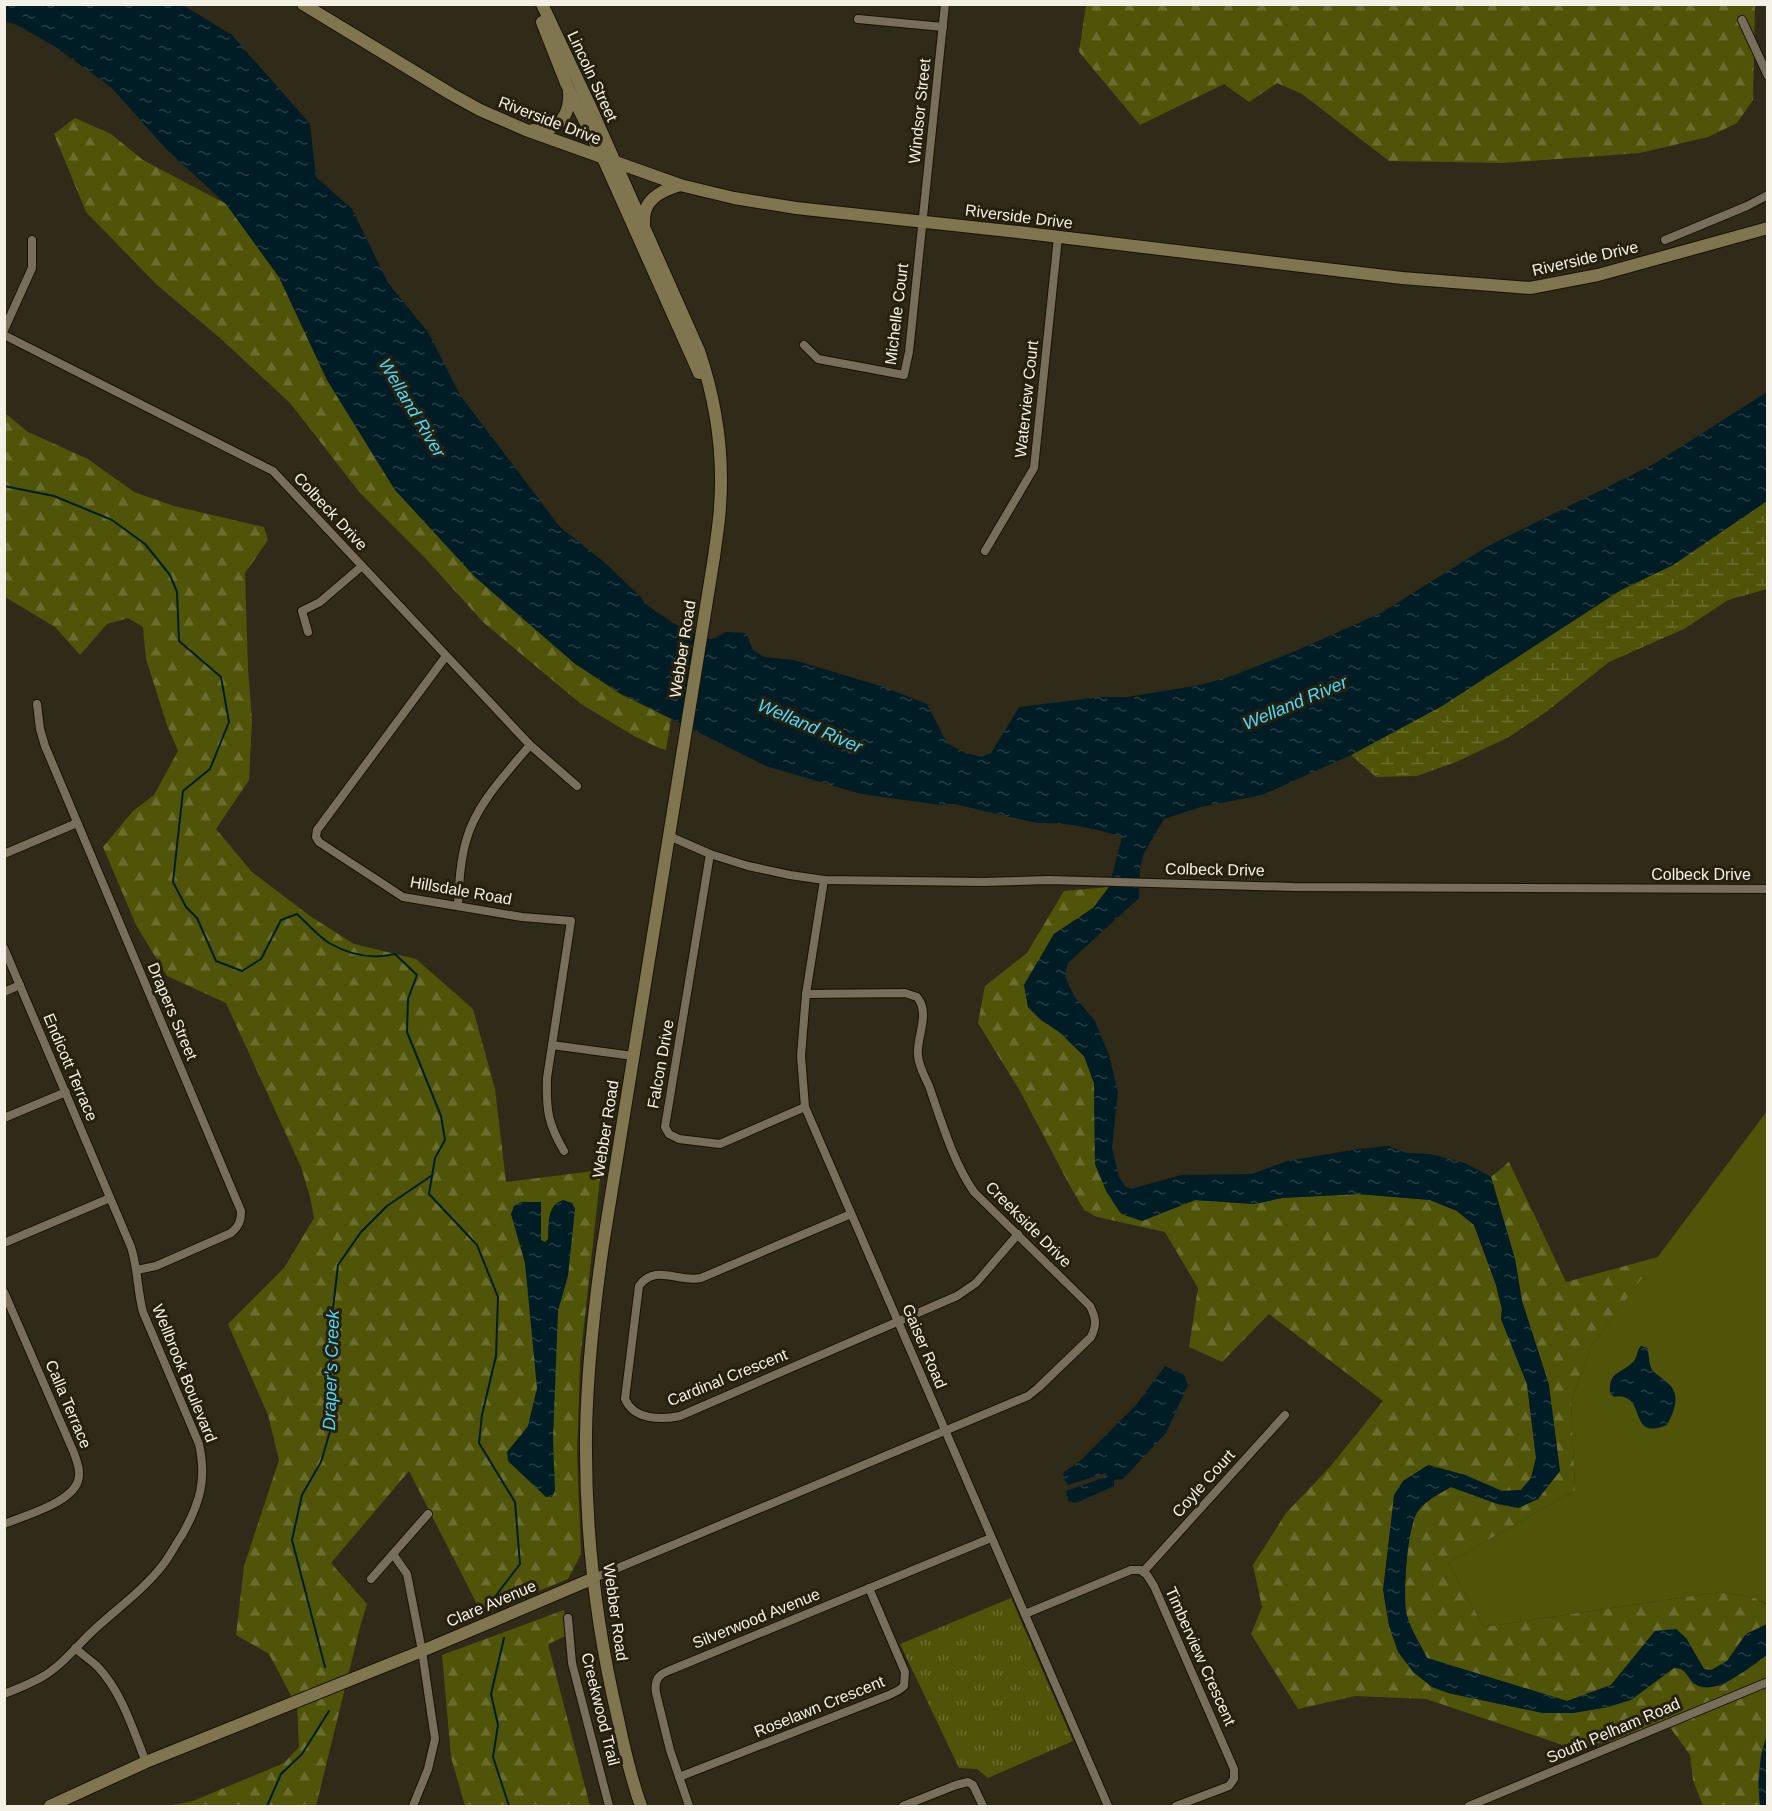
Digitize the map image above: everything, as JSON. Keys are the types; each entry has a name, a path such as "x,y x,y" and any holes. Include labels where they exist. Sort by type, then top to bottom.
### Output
{"main road":[{"name":"Riverside Drive","path":"303,4 451,94 480,110 526,130 680,185 734,198 796,208 1402,278 1530,288 1598,275 1767,228"},
{"name":"Lincoln Street","path":"535,4 566,83 609,159"},
{"name":"Lincoln Street","path":"542,4 591,108 609,159"},
{"path":"526,130 547,130 561,122 570,100 566,83"},
{"name":"Webber Road","path":"609,159 645,229 699,351 714,406 720,456 720,507 704,621 603,1245 591,1340 586,1434 587,1495 594,1578 601,1636 612,1695 641,1806"},
{"name":"Webber Road","path":"609,159 694,362 711,415 720,456"},
{"path":"645,229 644,214 651,200 664,190 680,185"},
{"name":"Clare Avenue","path":"50,1806 146,1762 422,1651 594,1578"}],"street":[{"name":"Windsor Street","path":"922,221 945,4"},
{"path":"858,19 943,27"},
{"path":"1742,20 1766,71"},
{"path":"1665,240 1747,206 1767,195"},
{"name":"Michelle Court","path":"804,345 818,359 904,375 909,352 922,221"},
{"name":"Waterview Court","path":"985,551 1034,468 1058,237"},
{"path":"4,330 32,268 32,240"},
{"name":"Colbeck Drive","path":"4,335 273,471 530,745 577,786"},
{"path":"308,632 302,611 320,602 362,566"},
{"name":"Hillsdale Road","path":"447,656 322,822 316,837 335,854 403,897 522,916 571,921 547,1078 548,1110 553,1132 564,1151"},
{"name":"Drapers Street","path":"37,704 45,746 240,1211 241,1220 238,1227 231,1233 156,1266 137,1270"},
{"path":"458,906 460,870 466,840 475,819 492,792 530,745"},
{"path":"4,854 77,824"},
{"name":"Colbeck Drive","path":"669,836 710,854 748,866 824,880 983,882 1049,880 1293,887 1767,889"},
{"name":"Falcon Drive","path":"710,854 665,1127 669,1134 679,1139 720,1144 805,1107"},
{"name":"Gaiser Road","path":"824,880 806,994 801,1056 805,1107 1108,1806"},
{"name":"Endicott Terrace","path":"4,948 110,1198"},
{"path":"4,992 20,985"},
{"name":"Creekside Drive","path":"806,994 905,993 917,997 922,1007 922,1030 918,1056 966,1181 974,1192 1090,1306 1094,1314 1096,1323 1091,1337 1028,1396 945,1430"},
{"path":"552,1045 633,1056"},
{"path":"4,1118 66,1092"},
{"path":"4,1243 110,1198"},
{"name":"Wellbrook Boulevard","path":"4,1694 43,1677 130,1599 162,1565 191,1520 201,1492 202,1468 199,1444 143,1312 131,1247 110,1198"},
{"name":"Cardinal Crescent","path":"851,1214 701,1278 692,1280 652,1274 644,1279 639,1286 625,1399 628,1407 636,1412 660,1419 680,1416 897,1321"},
{"path":"897,1321 968,1290 1018,1234"},
{"name":"Calla Terrace","path":"4,1292 74,1453 79,1473 77,1485 63,1499 4,1524"},
{"name":"Coyle Court","path":"1143,1572 1285,1415"},
{"name":"Clare Avenue","path":"594,1578 945,1430"},
{"path":"371,1579 428,1514"},
{"name":"Silverwood Avenue","path":"689,1806 670,1750 656,1694 655,1684 658,1677 664,1672 992,1538"},
{"path":"393,1554 407,1574 422,1651 435,1739 428,1769 413,1806"},
{"path":"1025,1614 1131,1570 1143,1572"},
{"name":"Timberview Crescent","path":"1143,1572 1154,1586 1234,1769 1234,1779 1228,1786 1176,1806"},
{"name":"Roselawn Crescent","path":"679,1777 889,1695 904,1686 905,1672 869,1588"},
{"name":"Creekwood Trail","path":"568,1618 572,1664 609,1806"},
{"path":"75,1648 97,1666 114,1689 127,1714 146,1762"},
{"name":"South Pelham Road","path":"1469,1806 1767,1682"},
{"path":"903,1806 968,1782 973,1785 983,1806"}],"green space":[{"path":"1086,5 1755,5 1753,100 1737,123 1708,137 1640,153 1502,163 1389,161 1302,94 1277,83 1249,102 1224,84 1140,125 1079,52"},
{"path":"75,118 111,134 143,160 226,204 279,277 327,380 395,490 574,663 620,694 671,719 666,750 634,736 581,704 483,622 426,559 360,493 290,403 221,339 156,284 86,212 54,134"},
{"path":"5,413 28,432 88,459 134,492 174,506 264,527 268,540 245,573 252,720 249,780 216,829 252,872 310,916 354,944 416,959 473,1009 495,1089 506,1182 601,1170 580,1361 577,1457 581,1554 568,1579 482,1614 409,1471 331,1563 367,1604 316,1806 167,1806 193,1801 284,1763 299,1747 297,1707 269,1654 236,1635 244,1566 279,1460 268,1415 228,1324 284,1268 314,1218 301,1167 226,1003 167,976 136,925 103,847 133,811 154,795 178,751 167,725 146,659 143,627 128,618 107,624 80,655 55,627 5,597"},
{"path":"1767,501 1767,589 1728,600 1684,629 1609,662 1546,712 1509,737 1456,762 1417,776 1376,777 1351,755 1442,706 1621,590 1673,565"},
{"path":"1109,887 1093,908 1054,934 1024,985 1028,1007 1041,1020 1059,1031 1084,1056 1094,1083 1095,1164 1142,1221 1195,1200 1254,1204 1282,1198 1358,1194 1430,1200 1457,1211 1474,1225 1496,1285 1502,1310 1501,1319 1527,1384 1536,1458 1531,1478 1521,1490 1502,1491 1465,1475 1429,1465 1383,1590 1448,1693 1543,1713 1573,1713 1608,1707 1674,1668 1684,1671 1693,1684 1721,1686 1767,1655 1767,1735 1761,1754 1758,1783 1760,1806 1703,1806 1693,1780 1690,1755 1669,1726 1640,1737 1572,1748 1426,1699 1355,1696 1298,1709 1251,1634 1262,1607 1253,1565 1286,1513 1330,1467 1383,1401 1269,1314 1222,1362 1189,1347 1198,1288 1165,1232 1097,1217 1084,1210 1020,1091 978,1023 985,986 1027,953 1064,891"},
{"path":"1767,1111 1767,1604 1755,1598 1720,1592 1484,1627 1448,1563 1575,1490 1571,1401 1591,1346"},
{"path":"1509,1162 1566,1282 1658,1257 1591,1346 1571,1401 1575,1490 1448,1563 1484,1627 1720,1592 1755,1598 1767,1605 1767,1624 1746,1634 1727,1661 1711,1671 1704,1669 1686,1638 1655,1631 1611,1685 1567,1701 1427,1658 1408,1621 1405,1594 1408,1546 1414,1519 1425,1504 1451,1487 1497,1504 1518,1508 1538,1499 1549,1385 1522,1301 1515,1259 1491,1177"},
{"path":"1011,1598 1073,1741 988,1778 977,1769 959,1768 900,1644"},
{"path":"564,1610 568,1635 548,1644 590,1806 465,1806 451,1757 442,1655"}],"water":[{"name":"Welland River","path":"4,5 183,5 232,35 310,124 316,177 352,209 388,283 428,332 460,395 560,527 604,562 642,598 644,603 673,623 702,638 712,639 726,632 746,633 753,650 764,657 794,660 884,687 927,704 947,743 964,752 981,757 991,753 1019,707 1100,697 1127,697 1200,685 1232,676 1293,652 1381,613 1488,546 1654,464 1767,392 1767,501 1673,565 1621,590 1442,706 1351,755 1262,795 1201,807 1164,819 1144,853 1140,869 1139,898 1068,963 1065,976 1074,996 1095,1021 1109,1055 1118,1092 1112,1148 1119,1177 1125,1186 1131,1189 1181,1175 1252,1174 1287,1161 1389,1146 1406,1153 1430,1154 1465,1163 1491,1177 1515,1259 1522,1301 1549,1385 1560,1471 1538,1499 1518,1508 1498,1504 1451,1487 1429,1500 1418,1511 1408,1546 1405,1579 1406,1607 1411,1627 1427,1658 1567,1701 1611,1685 1655,1631 1676,1629 1686,1638 1704,1669 1711,1670 1727,1661 1746,1634 1767,1624 1767,1655 1741,1674 1719,1685 1700,1686 1692,1681 1683,1670 1674,1668 1631,1700 1608,1707 1573,1713 1543,1713 1448,1693 1432,1687 1413,1672 1398,1652 1389,1626 1383,1590 1394,1495 1403,1481 1428,1465 1465,1475 1502,1491 1521,1490 1531,1478 1536,1458 1527,1384 1501,1319 1502,1309 1496,1285 1474,1225 1457,1211 1430,1200 1358,1194 1282,1198 1254,1204 1195,1200 1142,1221 1121,1214 1106,1191 1095,1164 1094,1083 1084,1056 1028,1007 1024,985 1054,934 1093,908 1109,887 1122,837 1080,826 1037,823 954,804 940,805 861,794 766,766 620,693 574,663 475,577 395,490 327,380 279,277 226,204 166,149 112,88 54,46 17,25 5,21"},
{"path":"563,1200 572,1203 575,1209 568,1276 558,1311 553,1440 555,1491 552,1497 546,1497 508,1461 507,1452 528,1426 537,1388 525,1263 511,1214 514,1206 521,1202 541,1202 541,1240 545,1242 548,1239 551,1211"},
{"path":"1641,1346 1647,1348 1653,1371 1669,1384 1675,1394 1674,1409 1667,1425 1655,1428 1648,1428 1643,1424 1630,1401 1619,1396 1614,1397 1610,1393 1613,1377 1634,1361"},
{"path":"1165,1366 1184,1375 1188,1385 1166,1433 1123,1479 1114,1480 1114,1486 1076,1503 1068,1501 1066,1491 1105,1477 1106,1473 1068,1485 1063,1477 1064,1472 1080,1461 1136,1405"},
{"path":"1767,1735 1767,1806 1760,1806 1760,1770"}],"waterway":[{"name":"Draper's Creek","path":"4,486 54,496 112,520 145,544 170,575 177,592 179,641 221,677 229,722 210,769 183,791 173,882 186,907 197,918 216,961 242,971 261,959 281,920 297,914 329,943 353,953 369,956 395,954 417,975 408,999 407,1032 441,1116 445,1140 435,1158 429,1194 477,1245 498,1297 496,1356 482,1415 479,1443 515,1502 520,1564 494,1598"},
{"name":"Draper's Creek","path":"325,1667 292,1540 302,1495 321,1462 331,1428 330,1334 338,1265 361,1232 387,1206 431,1176"},
{"name":"Draper's Creek","path":"504,1638 491,1694 498,1725 493,1757 509,1806"},
{"name":"Draper's Creek","path":"267,1806 281,1774 302,1754 329,1711"}]}
